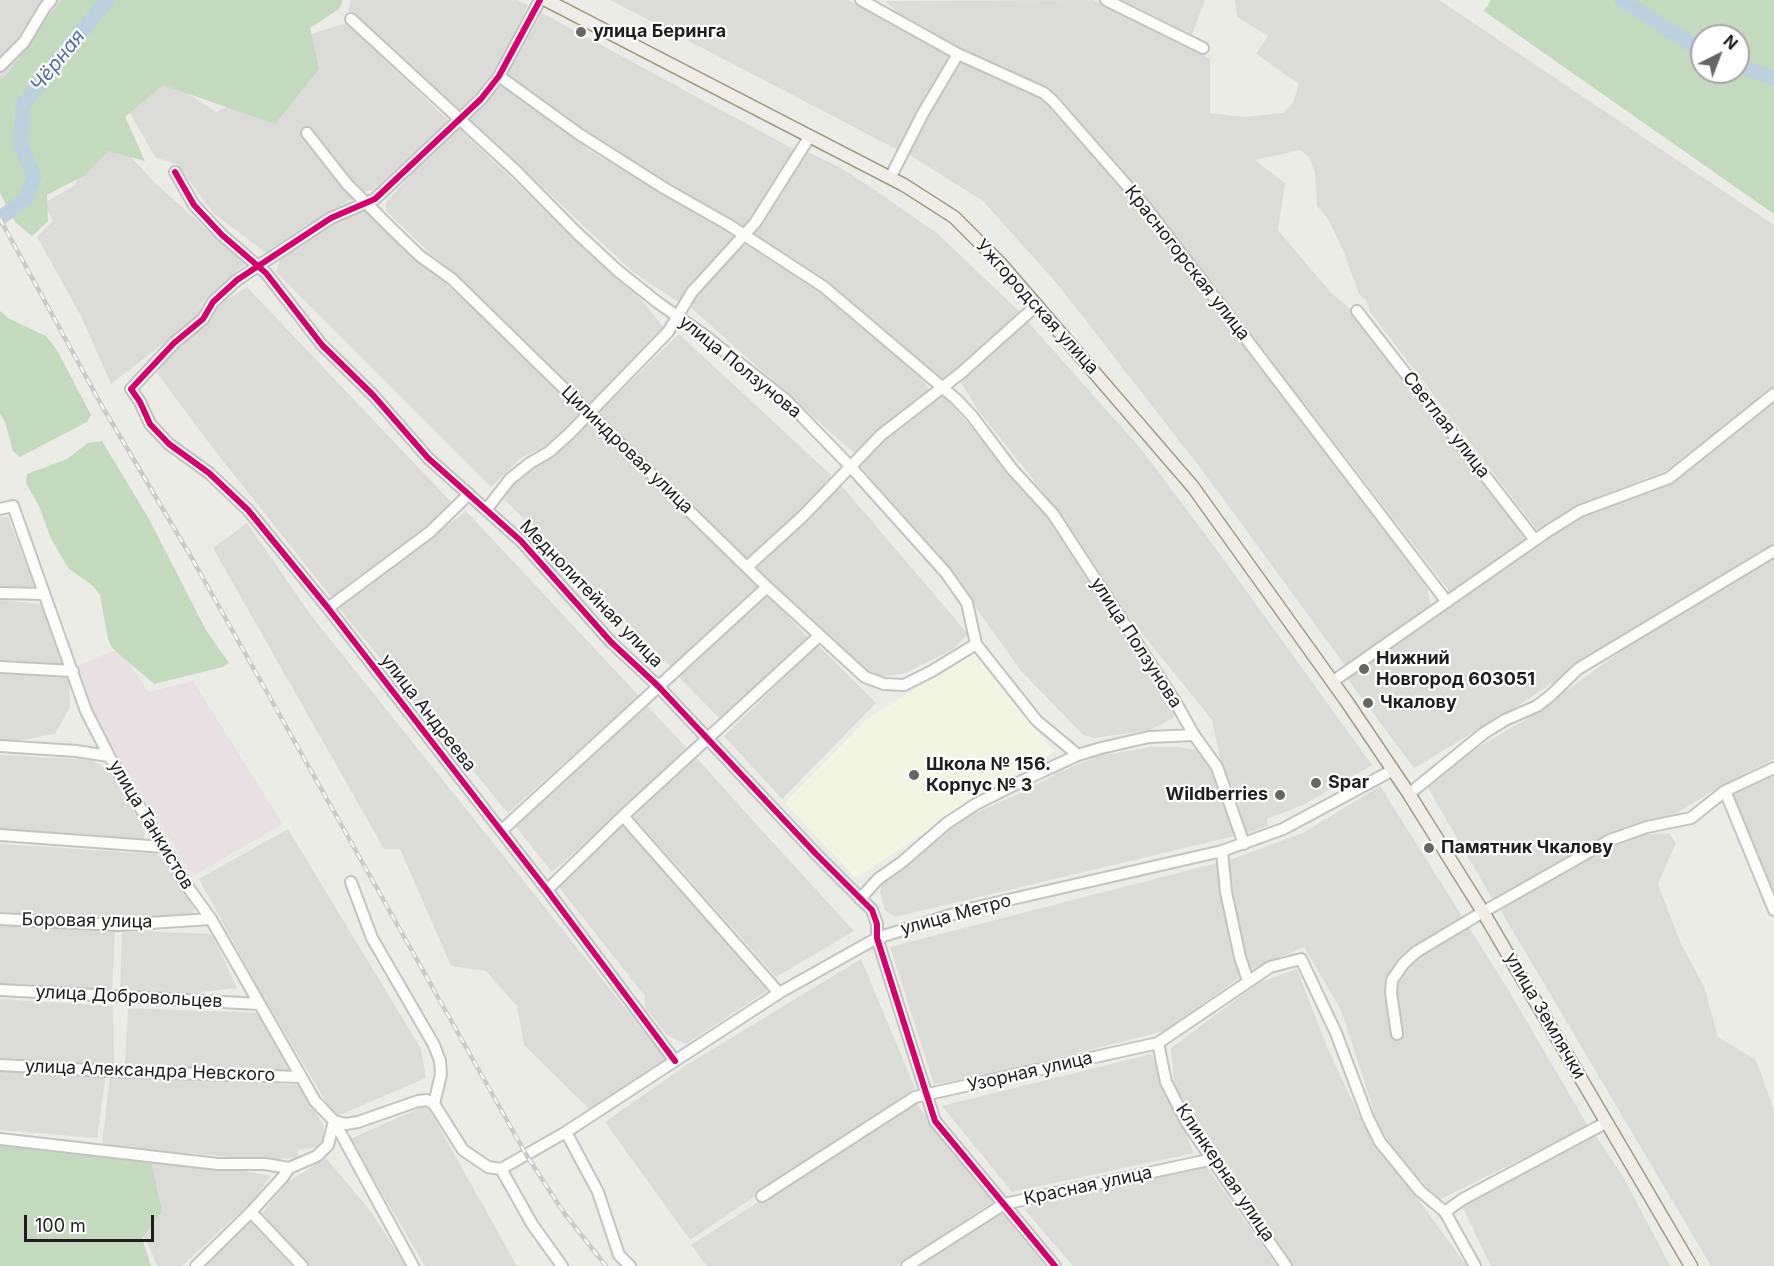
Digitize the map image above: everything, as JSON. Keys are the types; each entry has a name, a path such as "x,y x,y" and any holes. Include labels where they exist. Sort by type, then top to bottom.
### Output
{"main road":[{"name":"Ужгородская улица","path":"546,0 890,178 954,217 1000,263 1192,487 1393,770"},
{"name":"улица Землячки","path":"1393,770 1483,912 1691,1266"}],"street":[{"path":"0,66 24,42 51,0"},
{"path":"259,266 331,218 375,199 386,190 481,99 499,76 540,0"},
{"name":"Красногорская улица","path":"861,0 878,4 958,54 1044,93 1053,101 1144,205 1447,602"},
{"path":"1106,0 1203,48"},
{"name":"улица Ползунова","path":"351,19 517,172 617,270 787,401 850,466 946,573 967,603 976,644 1037,721 1078,755"},
{"path":"890,178 922,115 958,54"},
{"name":"улица Ползунова","path":"499,76 579,134 664,188 729,225 824,287 956,399 1053,514 1176,703 1194,735 1217,767 1244,844"},
{"name":"Цилиндровая улица","path":"307,133 347,184 420,256 452,279 747,567 865,677 884,684 904,684 932,671 976,644"},
{"path":"486,510 510,479 549,452 590,414 668,332 692,292 755,223 810,136"},
{"name":"Меднолитейная улица","path":"175,171 194,205 222,235 259,266 322,345 373,395 428,458 521,541 611,642 708,737 872,910 878,924 877,938 935,1121 1055,1266"},
{"name":"улица Андреева","path":"259,266 237,280 213,303 203,319 174,343 131,389 150,423 169,444 209,473 248,510 548,890 675,1061"},
{"path":"747,567 802,517 881,435 961,373 1037,305"},
{"name":"Светлая улица","path":"1357,311 1535,540"},
{"path":"1332,682 1535,540 1580,512 1669,478 1774,394"},
{"path":"328,609 430,532 469,494"},
{"name":"улица Танкистов","path":"0,509 13,506 86,711 109,756 190,890 211,919 315,1101 334,1121 413,1266"},
{"path":"1409,794 1484,733 1505,720 1537,706 1578,669 1774,552"},
{"path":"501,831 767,586"},
{"path":"0,593 43,594"},
{"path":"548,890 623,816 819,636"},
{"path":"0,667 73,671"},
{"path":"860,899 878,879 957,816 976,804 1078,755 1149,737 1194,735"},
{"path":"0,746 76,751 109,756"},
{"path":"1397,1034 1390,993 1392,980 1397,971 1416,952 1610,840 1647,826 1691,818 1725,791 1774,768"},
{"name":"улица Метро","path":"501,1169 566,1132 779,993 877,938 974,908 1244,844 1283,829 1393,770"},
{"path":"1725,791 1774,910"},
{"path":"623,816 779,993"},
{"path":"0,835 164,846"},
{"path":"1222,851 1226,891 1240,957 1248,981"},
{"path":"351,882 372,938 434,1045 440,1061 441,1074 434,1104"},
{"name":"Боровая улица","path":"0,920 118,925 211,919"},
{"name":"Узорная улица","path":"762,1196 915,1097 1158,1043 1270,967 1301,959 1336,1033 1368,1118 1380,1142 1420,1191 1444,1212"},
{"name":"улица Добровольцев","path":"0,990 259,1004"},
{"name":"Клинкерная улица","path":"1158,1043 1166,1082 1187,1123 1286,1266"},
{"name":"улица Александра Невского","path":"0,1065 301,1077"},
{"path":"0,1139 218,1164 265,1164 289,1168 317,1156 328,1145 334,1121 345,1124 358,1122 427,1100 434,1104 464,1150 488,1167 501,1169 532,1224 561,1266"},
{"path":"1475,1266 1444,1212 1463,1198 1607,1122"},
{"path":"566,1132 598,1192 619,1255 630,1266"},
{"name":"Красная улица","path":"907,1266 1004,1204 1213,1158"},
{"path":"196,1266 251,1212 284,1177 289,1168"},
{"path":"251,1212 302,1266"}],"shaded area":[{"path":"0,0 120,0 0,99"},
{"path":"351,0 517,0 528,5 505,55 465,110 459,114 348,10"},
{"path":"610,0 848,0 944,50 950,59 898,150"},
{"path":"1093,0 1210,59 1210,113 1244,117 1283,113 1293,103 1299,84 1256,54 1268,36 1237,17 1235,0 1439,0 1774,225 1774,388 1667,470 1588,502 1537,530 1370,312 1366,300 1359,294 1343,250 1328,219 1317,206 1315,173 1309,157 1300,150 1255,160 1285,183 1278,230 1331,293 1354,312 1525,537 1523,542 1450,592 1153,207 1061,100 1048,88 964,51 903,17 885,1"},
{"path":"1122,0 1205,0 1192,34"},
{"path":"542,13 795,150 745,227 634,163 506,76"},
{"path":"346,23 449,121 380,190 366,191 324,215 271,252 265,252 213,213 177,164 156,158 128,110 162,76 216,112 260,92 293,40"},
{"path":"958,61 1041,96 1054,108 1189,268 1427,588 1431,608 1347,668 1205,474 1059,286 983,201 908,154"},
{"path":"502,82 592,152 739,236 680,303 633,272 469,118"},
{"path":"456,126 641,299 664,328 592,408 386,211 386,202"},
{"path":"99,139 131,157 155,183 245,264 201,303 200,315 111,384 80,314 37,237 53,221 44,203 75,185 88,150"},
{"path":"804,150 841,168 938,234 1020,312 948,380 942,382 829,283 751,234"},
{"path":"362,208 476,311 581,414 551,444 522,457 491,487 276,272 280,260 335,221"},
{"path":"746,240 821,287 922,379 930,390 855,454 688,305 710,277"},
{"path":"247,287 452,503 404,546 332,598 212,447 157,373 167,358 226,300"},
{"path":"1028,322 1142,450 1372,765 1305,804 1267,819 1268,826 1247,833 1238,818 1220,758 1212,720 1128,616 1066,521 978,410 961,382 1009,335"},
{"path":"679,334 831,475 831,480 748,560 598,413"},
{"path":"941,393 1052,519 1177,716 1150,730 1094,738 1083,735 1021,671 937,553 857,462 894,428"},
{"path":"1774,398 1774,543 1650,619 1519,705 1414,768 1346,677 1382,649 1498,573 1513,558 1582,512 1639,493"},
{"path":"589,420 760,587 672,668 502,497 518,477 551,456"},
{"path":"841,485 968,634 953,649 906,673 874,678 755,566"},
{"path":"466,511 639,696 508,813 338,607"},
{"path":"0,517 8,517 36,590 0,587"},
{"path":"247,523 310,614 666,1059 589,1109 524,1045 517,1006 486,971 451,966 400,849 384,849 213,548"},
{"path":"1774,559 1774,759 1724,784 1675,814 1627,826 1493,900 1428,788 1456,760 1528,718 1631,644"},
{"path":"765,593 809,638 720,719 678,676"},
{"path":"0,600 42,604 65,666 0,662"},
{"path":"818,645 876,703 782,799 724,736"},
{"path":"121,650 148,692 193,681 283,824 193,876 89,710 77,666 112,651"},
{"name":"Школа № 156. Корпус № 3","path":"974,652 1054,752 976,798 856,878 785,803 867,719"},
{"path":"0,670 69,677 70,707 55,734 16,741 0,740"},
{"path":"647,706 690,751 552,872 516,827"},
{"path":"1151,747 1197,750 1207,757 1235,836 895,917 885,910 880,892 882,883 894,871 968,816 1099,756"},
{"path":"0,755 91,760 109,770 145,831 144,839 0,830"},
{"path":"695,756 854,931 776,977 631,814"},
{"path":"1774,776 1774,896 1733,795"},
{"path":"1380,786 1506,986 1588,1126 1439,1200 1395,1152 1377,1121 1341,1010 1304,947 1251,970 1237,922 1229,860 1303,833"},
{"path":"623,823 767,991 686,1044 667,1035 645,1007 645,996 558,886"},
{"path":"288,829 421,1049 426,1078 335,1117 260,991 199,879"},
{"path":"1669,833 1676,843 1658,884 1681,944 1704,986 1718,1037 1756,1060 1774,1110 1774,1266 1711,1266 1501,911 1516,897 1612,845 1640,835"},
{"path":"0,844 156,854 167,862 194,909 193,915 115,921 0,915"},
{"path":"1217,863 1239,978 1165,1031 985,1076 934,1084 890,947"},
{"path":"0,925 115,929 112,991 0,986"},
{"path":"122,930 212,934 237,988 176,995 120,993"},
{"path":"861,959 915,1088 690,1240 605,1122 685,1066"},
{"path":"1297,969 1327,1047 1364,1126 1467,1266 1294,1266 1174,1085 1171,1048 1260,982"},
{"path":"0,999 113,1006 114,1067 0,1060"},
{"path":"128,1008 261,1013 295,1071 125,1065"},
{"path":"1151,1054 1194,1153 1012,1192 942,1106"},
{"path":"0,1070 106,1074 97,1138 0,1130"},
{"path":"110,1075 300,1085 324,1126 322,1146 299,1150 297,1158 261,1160 102,1145"},
{"path":"915,1102 994,1201 896,1266 707,1266 691,1245"},
{"path":"424,1106 429,1109 517,1266 425,1266 350,1139"},
{"path":"1594,1133 1624,1178 1670,1266 1491,1266 1462,1206"},
{"path":"126,1156 201,1163 271,1176 251,1202 182,1266 157,1266 146,1239 118,1213"},
{"path":"326,1158 369,1209 406,1266 310,1266 262,1213 288,1182"},
{"path":"1206,1166 1277,1266 1073,1266 1024,1209 1045,1201"},
{"path":"1002,1213 1045,1266 918,1266"},
{"path":"251,1222 292,1266 206,1266 206,1265"}],"green space":[{"path":"62,0 343,0 339,9 310,28 319,69 275,124 163,85 125,117 145,161 108,151 85,175 47,195 48,221 32,236 15,222 0,193 0,81"},
{"path":"1491,0 1774,0 1774,214 1484,11"},
{"path":"0,311 8,318 46,336 57,350 91,415 87,422 20,457 13,451 5,422 0,414"},
{"path":"102,441 149,519 206,630 229,663 223,667 154,684 112,648 108,639 100,595 93,586 69,569 51,539 39,506 26,483 27,474 67,459 88,443"},
{"path":"0,1139 150,1157 162,1211 142,1238 151,1266 0,1266"}],"waterway":[{"name":"Чёрная","path":"0,218 26,199 34,177 21,146 23,105 107,0"},
{"name":"Чёрная","path":"1622,0 1690,43"},
{"name":"Чёрная","path":"1750,70 1774,78"}],"railway":[{"path":"0,219 102,406 190,555 527,1156 564,1213 606,1266"}],"cycle path":[{"path":"540,0 499,76 481,99 375,199 331,218 237,280 213,302 203,319 174,343 131,389 150,424 169,444 209,473 248,510 328,608 547,890 675,1061"},
{"path":"175,172 194,205 222,235 266,273 322,345 373,395 428,458 521,541 611,642 658,686 816,854 872,910 877,924 877,938 935,1121 1055,1266"}],"place":[{"name":"улица Беринга","path":"581,32"},
{"name":"Нижний Новгород 603051","path":"1364,669"},
{"name":"Чкалову","path":"1368,703"},
{"name":"Школа № 156. Корпус № 3","path":"914,775"},
{"name":"Spar","path":"1316,783"},
{"name":"Wildberries","path":"1280,795"},
{"name":"Памятник Чкалову","path":"1429,848"}]}
